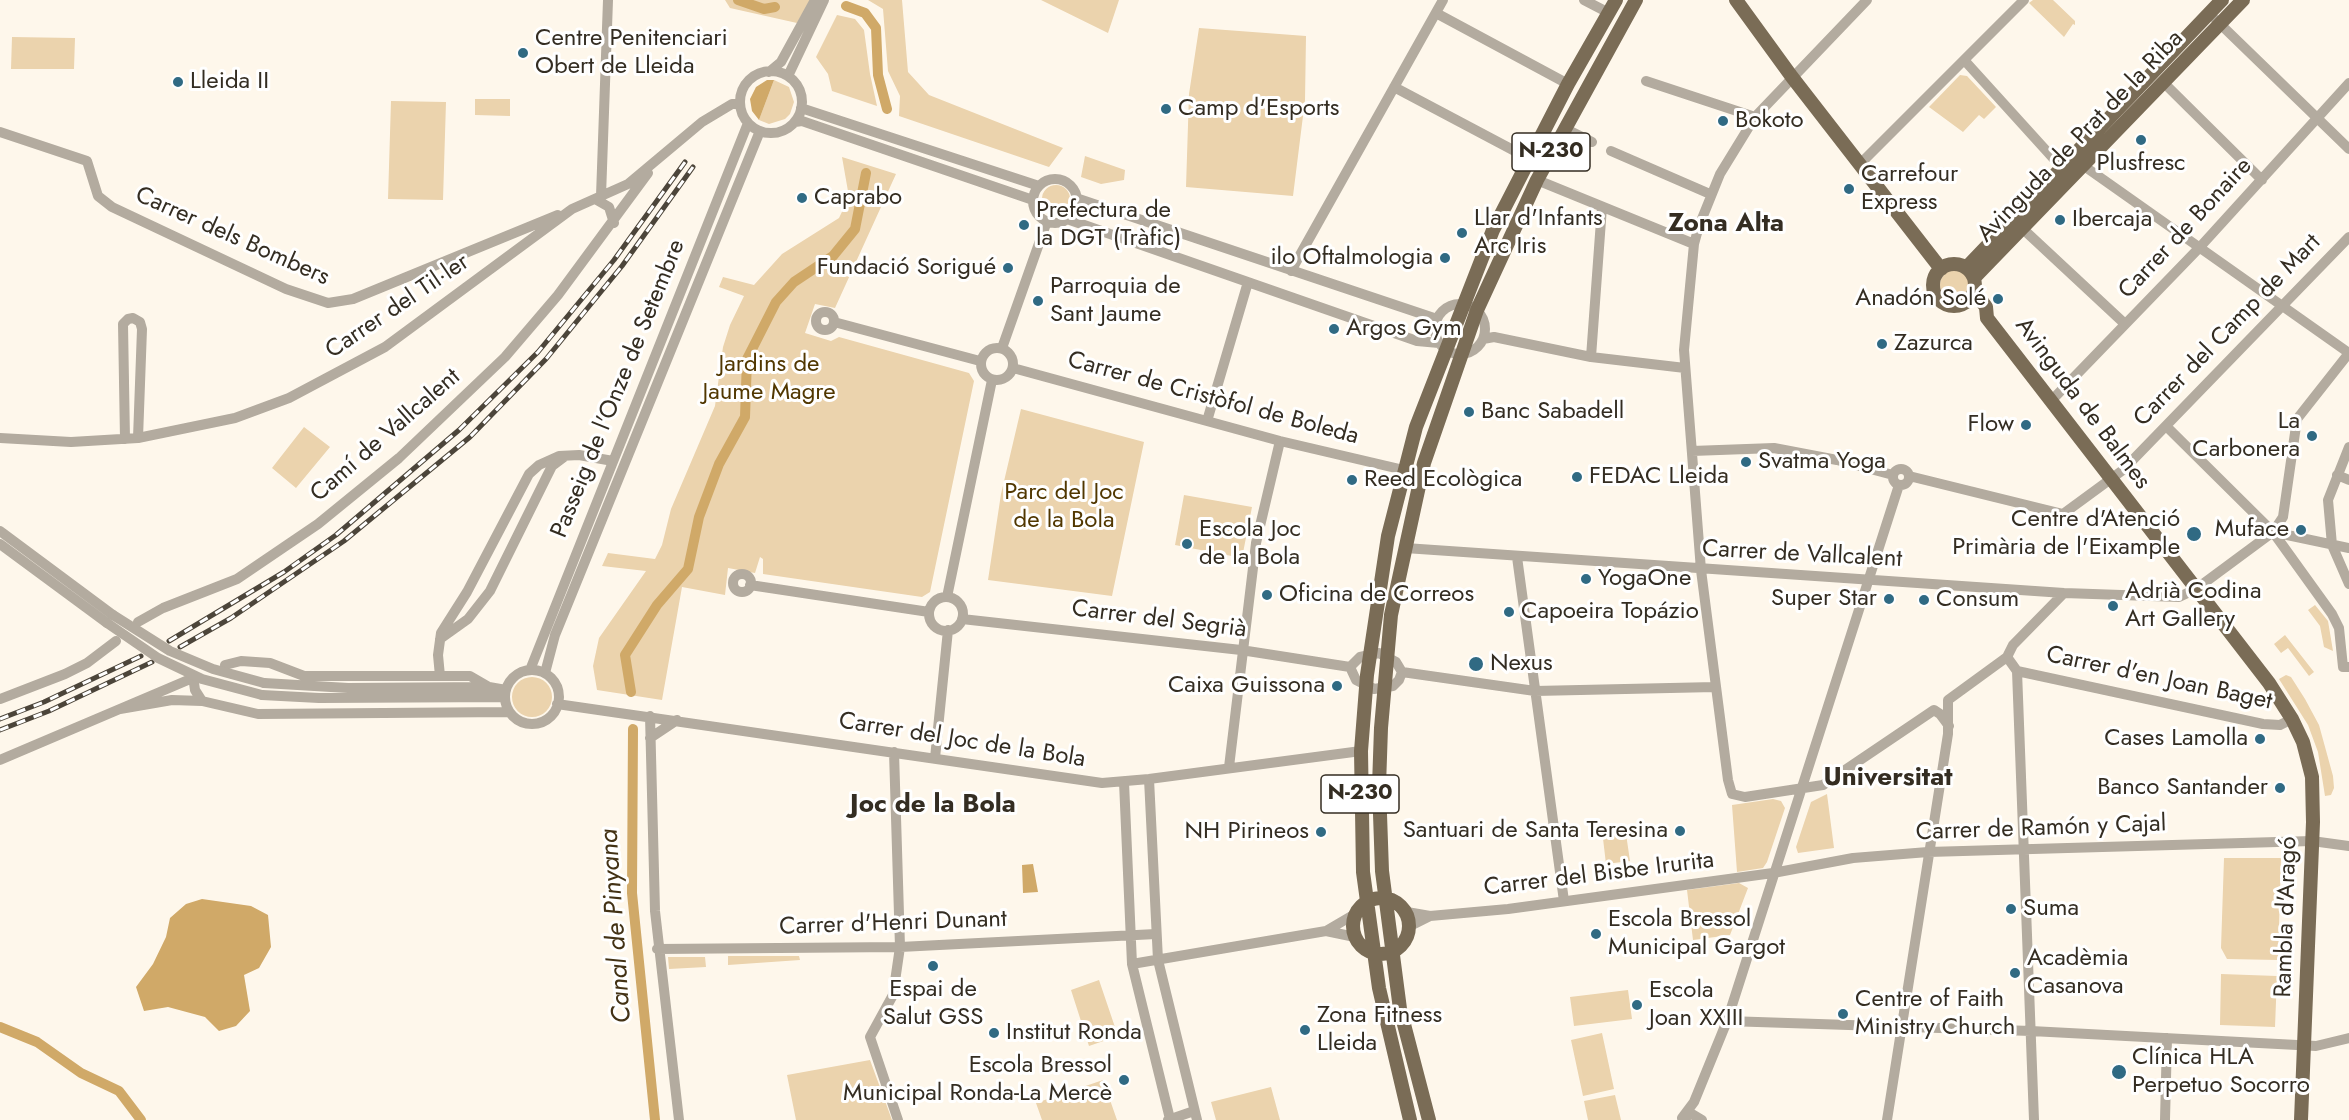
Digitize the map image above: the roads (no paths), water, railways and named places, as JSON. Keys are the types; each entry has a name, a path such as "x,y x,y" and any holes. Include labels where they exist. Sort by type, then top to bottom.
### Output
{"main road":[{"name":"N-230","path":"1429,1120 1400,1009 1384,897 1379,786 1384,688 1391,615 1424,463 1460,355 1493,230 1568,84 1616,0"},
{"name":"N-230","path":"1410,1120 1395,1065 1373,953 1363,872 1361,751 1366,686 1382,571 1404,470 1443,347 1471,307 1564,128 1636,0"},
{"path":"1736,0 1792,77 1941,269"},
{"name":"Avinguda de Prat de la Riba","path":"1970,273 2062,168 2223,0"},
{"name":"Avinguda de Prat de la Riba","path":"1970,273 2023,229 2244,0"},
{"path":"1953,264 1970,273 1969,300 1948,306 1936,296 1934,280 1941,269 1953,264"},
{"name":"Avinguda de Balmes","path":"1969,300 1981,317 1987,318 2269,682 2292,719"},
{"name":"Rambla d'Aragó","path":"2292,719 2303,742 2312,777 2312,841 2301,1120"},
{"path":"1384,897 1396,901 1408,919 1406,940 1393,952 1373,953 1365,949 1355,937 1353,924 1355,914 1367,901 1384,897"}],"street":[{"path":"608,0 604,155 598,198 609,207 614,223"},
{"path":"815,0 781,62 769,72 751,79 745,86 740,105 748,123 760,131 779,132 795,122 802,122 1033,200"},
{"path":"788,76 824,0"},
{"path":"1291,271 1443,0"},
{"path":"1584,0 1609,13"},
{"path":"1867,0 1755,117 1710,194 1694,244 1684,344 1701,570 1730,792 1739,798 1823,785 1934,710 1939,712 1948,726"},
{"path":"1860,164 1965,62 2024,0"},
{"path":"1436,13 1568,84"},
{"path":"2209,14 2349,149"},
{"path":"1965,62 2062,168"},
{"path":"769,72 788,76 800,90 801,108 795,122"},
{"path":"1646,81 1755,117"},
{"path":"2164,82 2262,180"},
{"name":"Carrer de Bonaire","path":"2051,401 2200,247 2349,83"},
{"path":"1394,87 1528,159"},
{"name":"Carrer del Til·ler","path":"0,438 71,442 125,440 234,418 289,398 385,347 576,207 633,181 702,122 732,104 740,105"},
{"path":"801,108 1039,186"},
{"name":"Passeig de l'Onze de Setembre","path":"530,670 748,123"},
{"path":"1564,128 1592,142"},
{"name":"Passeig de l'Onze de Setembre","path":"544,673 555,635 760,131"},
{"name":"Carrer dels Bombers","path":"0,132 87,161 98,196 111,207 286,289 328,303 353,299 576,207"},
{"path":"1611,151 1710,194"},
{"path":"604,155 608,181 611,186 620,188"},
{"path":"576,207 597,182 604,155"},
{"name":"Camí de Vallcalent","path":"138,622 163,608 237,579 318,524 392,465 504,357 614,223 656,160"},
{"path":"2084,166 2349,353 2298,419 2283,517 2273,532"},
{"path":"1052,179 1064,181 1074,191 1076,198 1075,210 1067,219 1057,223 1047,221 1037,214 1033,200 1039,186 1052,179"},
{"path":"1537,180 1694,244"},
{"path":"1076,198 1437,319"},
{"path":"1591,357 1602,207"},
{"path":"1067,219 1417,341 1443,347 1460,355 1477,349 1488,335"},
{"path":"1002,348 1047,221"},
{"path":"2023,229 2125,324"},
{"name":"Carrer del Camp de Mart","path":"1909,476 2063,514 2111,480 2349,237"},
{"path":"1207,420 1248,282"},
{"path":"1443,347 1436,335 1437,319 1448,307 1471,307 1484,319 1488,335"},
{"path":"125,440 123,324 133,318 140,322 142,328 138,438"},
{"path":"834,322 980,361"},
{"path":"1488,335 1591,357 1685,368"},
{"path":"1002,348 1012,358 1013,368 1005,378 992,380 981,370 980,361 990,349 1002,348"},
{"name":"Carrer de Cristòfol de Boleda","path":"1013,368 1280,441 1404,470"},
{"path":"947,597 992,380"},
{"path":"2166,426 2273,532 2332,614 2339,628 2346,667"},
{"path":"1228,767 1256,543 1280,441"},
{"path":"2349,447 2328,500 2332,545 2349,584"},
{"path":"1692,451 1774,448 1836,460 1893,475"},
{"path":"440,639 468,619 490,591 552,466 568,454"},
{"path":"440,676 440,639 524,481 535,468 548,459 568,454 613,461"},
{"path":"1901,468 1909,476 1907,483 1899,485 1894,482 1893,475 1901,468"},
{"path":"2337,475 2349,480"},
{"path":"1681,1119 1694,1102 1727,1021 1899,485"},
{"path":"0,531 158,658 193,675 224,686 262,695 319,698 505,693"},
{"path":"2273,532 2349,548"},
{"name":"Carrer de Vallcalent","path":"1405,548 1701,570 2169,598 2187,595 2273,532"},
{"path":"0,544 110,619 170,651 213,669 264,683 348,688 489,687"},
{"path":"1517,557 1564,901"},
{"path":"750,585 929,612"},
{"path":"1887,1120 1948,726 1948,700 2007,657 2013,645 2064,593"},
{"path":"947,597 960,604 962,619 957,627 948,630 934,626 929,612 937,599 947,597"},
{"name":"Carrer del Segrià","path":"962,619 1241,651 1350,667"},
{"path":"935,758 948,630"},
{"path":"0,699 87,663 116,640"},
{"path":"1370,654 1388,656 1396,662 1402,672 1399,680 1384,688 1366,686 1356,680 1350,667 1360,657 1370,654"},
{"path":"2007,657 2017,671 2034,1120"},
{"path":"225,665 241,661 270,663 304,676 470,676 505,693"},
{"path":"530,670 544,673 556,687 557,704 548,718 531,724 515,718 509,712 505,693 514,676 530,670"},
{"name":"Carrer d'en Joan Baget","path":"2017,671 2263,724 2280,724 2292,719"},
{"path":"1402,672 1535,691 1715,687"},
{"path":"0,760 191,681 202,701"},
{"path":"120,709 157,701 202,701 258,714 509,712"},
{"name":"Carrer del Joc de la Bola","path":"557,704 598,712 650,716 1102,783 1361,751"},
{"path":"650,716 652,847 657,949 679,1120"},
{"path":"650,738 677,720"},
{"path":"894,752 900,947 893,995 870,1038 898,1120"},
{"path":"1124,782 1132,964 1169,1120 1196,1115 1158,960 1149,779"},
{"name":"Carrer de Ramón y Cajal","path":"1773,873 1853,858 1928,852 2312,841 2349,846"},
{"name":"Carrer del Bisbe Irurita","path":"1408,919 1773,873"},
{"path":"1132,964 1326,931 1355,914"},
{"path":"1326,931 1355,937"},
{"path":"1130,936 1156,934"},
{"name":"Carrer d'Henri Dunant","path":"657,949 900,947 1130,936"},
{"path":"1727,1021 2031,1031 2304,1046 2316,1046 2349,1038"},
{"path":"2165,1120 2167,1038"},
{"path":"1694,1102 1700,1118"},
{"path":"1681,1119 1688,1114 1700,1118"}],"waterway":[{"name":"Canal de Pinyana","path":"738,0 764,9 775,7"},
{"name":"Canal de Pinyana","path":"846,6 865,13 876,28 878,75 887,109"},
{"name":"Canal de Pinyana","path":"631,692 625,655 657,605 688,569 699,517 719,464 745,417 747,359 776,302 794,282 833,256 855,229 866,173"},
{"name":"Canal de Pinyana","path":"633,729 632,893 655,1120"},
{"name":"Canal de Pinyana","path":"0,1027 37,1042 81,1073 119,1091 141,1120"}],"railway":[{"path":"169,641 284,572 336,535 459,430 538,352 614,260 685,162"},
{"path":"180,647 231,618 344,541 470,437 546,359 622,266 693,167"},
{"path":"0,719 44,702 141,656"},
{"path":"0,730 49,711 152,662"}],"place":[{"name":"Centre Penitenciari Obert de Lleida","path":"523,53"},
{"name":"Lleida II","path":"178,82"},
{"name":"Camp d'Esports","path":"1166,109"},
{"name":"Bokoto","path":"1723,121"},
{"name":"Plusfresc","path":"2141,140"},
{"name":"Carrefour Express","path":"1849,189"},
{"name":"Caprabo","path":"802,198"},
{"name":"Ibercaja","path":"2060,220"},
{"name":"Prefectura de la DGT (Tràfic)","path":"1024,225"},
{"name":"Llar d'Infants Arc Iris","path":"1462,233"},
{"name":"ilo Oftalmologia","path":"1445,258"},
{"name":"Fundació Sorigué","path":"1008,268"},
{"name":"Anadón Solé","path":"1998,299"},
{"name":"Parroquia de Sant Jaume","path":"1038,301"},
{"name":"Argos Gym","path":"1334,329"},
{"name":"Zazurca","path":"1882,344"},
{"name":"Banc Sabadell","path":"1469,412"},
{"name":"Flow","path":"2026,425"},
{"name":"La Carbonera","path":"2312,436"},
{"name":"Svatma Yoga","path":"1746,462"},
{"name":"FEDAC Lleida","path":"1577,477"},
{"name":"Reed Ecològica","path":"1352,480"},
{"name":"Muface","path":"2301,530"},
{"name":"Centre d'Atenció Primària de l'Eixample","path":"2194,534"},
{"name":"Escola Joc de la Bola","path":"1187,544"},
{"name":"YogaOne","path":"1586,579"},
{"name":"Oficina de Correos","path":"1267,595"},
{"name":"Super Star","path":"1889,599"},
{"name":"Consum","path":"1924,600"},
{"name":"Adrià Codina Art Gallery","path":"2113,606"},
{"name":"Capoeira Topázio","path":"1509,612"},
{"name":"Nexus","path":"1476,664"},
{"name":"Caixa Guissona","path":"1337,686"},
{"name":"Cases Lamolla","path":"2260,739"},
{"name":"Banco Santander","path":"2280,788"},
{"name":"Santuari de Santa Teresina","path":"1680,831"},
{"name":"NH Pirineos","path":"1321,832"},
{"name":"Suma","path":"2011,909"},
{"name":"Escola Bressol Municipal Gargot","path":"1596,934"},
{"name":"Espai de Salut GSS","path":"933,966"},
{"name":"Acadèmia Casanova","path":"2015,973"},
{"name":"Escola Joan XXIII","path":"1637,1005"},
{"name":"Centre of Faith Ministry Church","path":"1843,1014"},
{"name":"Zona Fitness Lleida","path":"1305,1030"},
{"name":"Institut Ronda","path":"994,1033"},
{"name":"Clínica HLA Perpetuo Socorro","path":"2119,1072"},
{"name":"Escola Bressol Municipal Ronda-La Mercè","path":"1124,1080"}],"district":[{"name":"Zona Alta","path":"1726,225"},
{"name":"Universitat","path":"1888,779"},
{"name":"Joc de la Bola","path":"933,806"}],"park label":[{"name":"Jardins de Jaume Magre","path":"769,379"},
{"name":"Parc del Joc de la Bola","path":"1064,507"}]}
